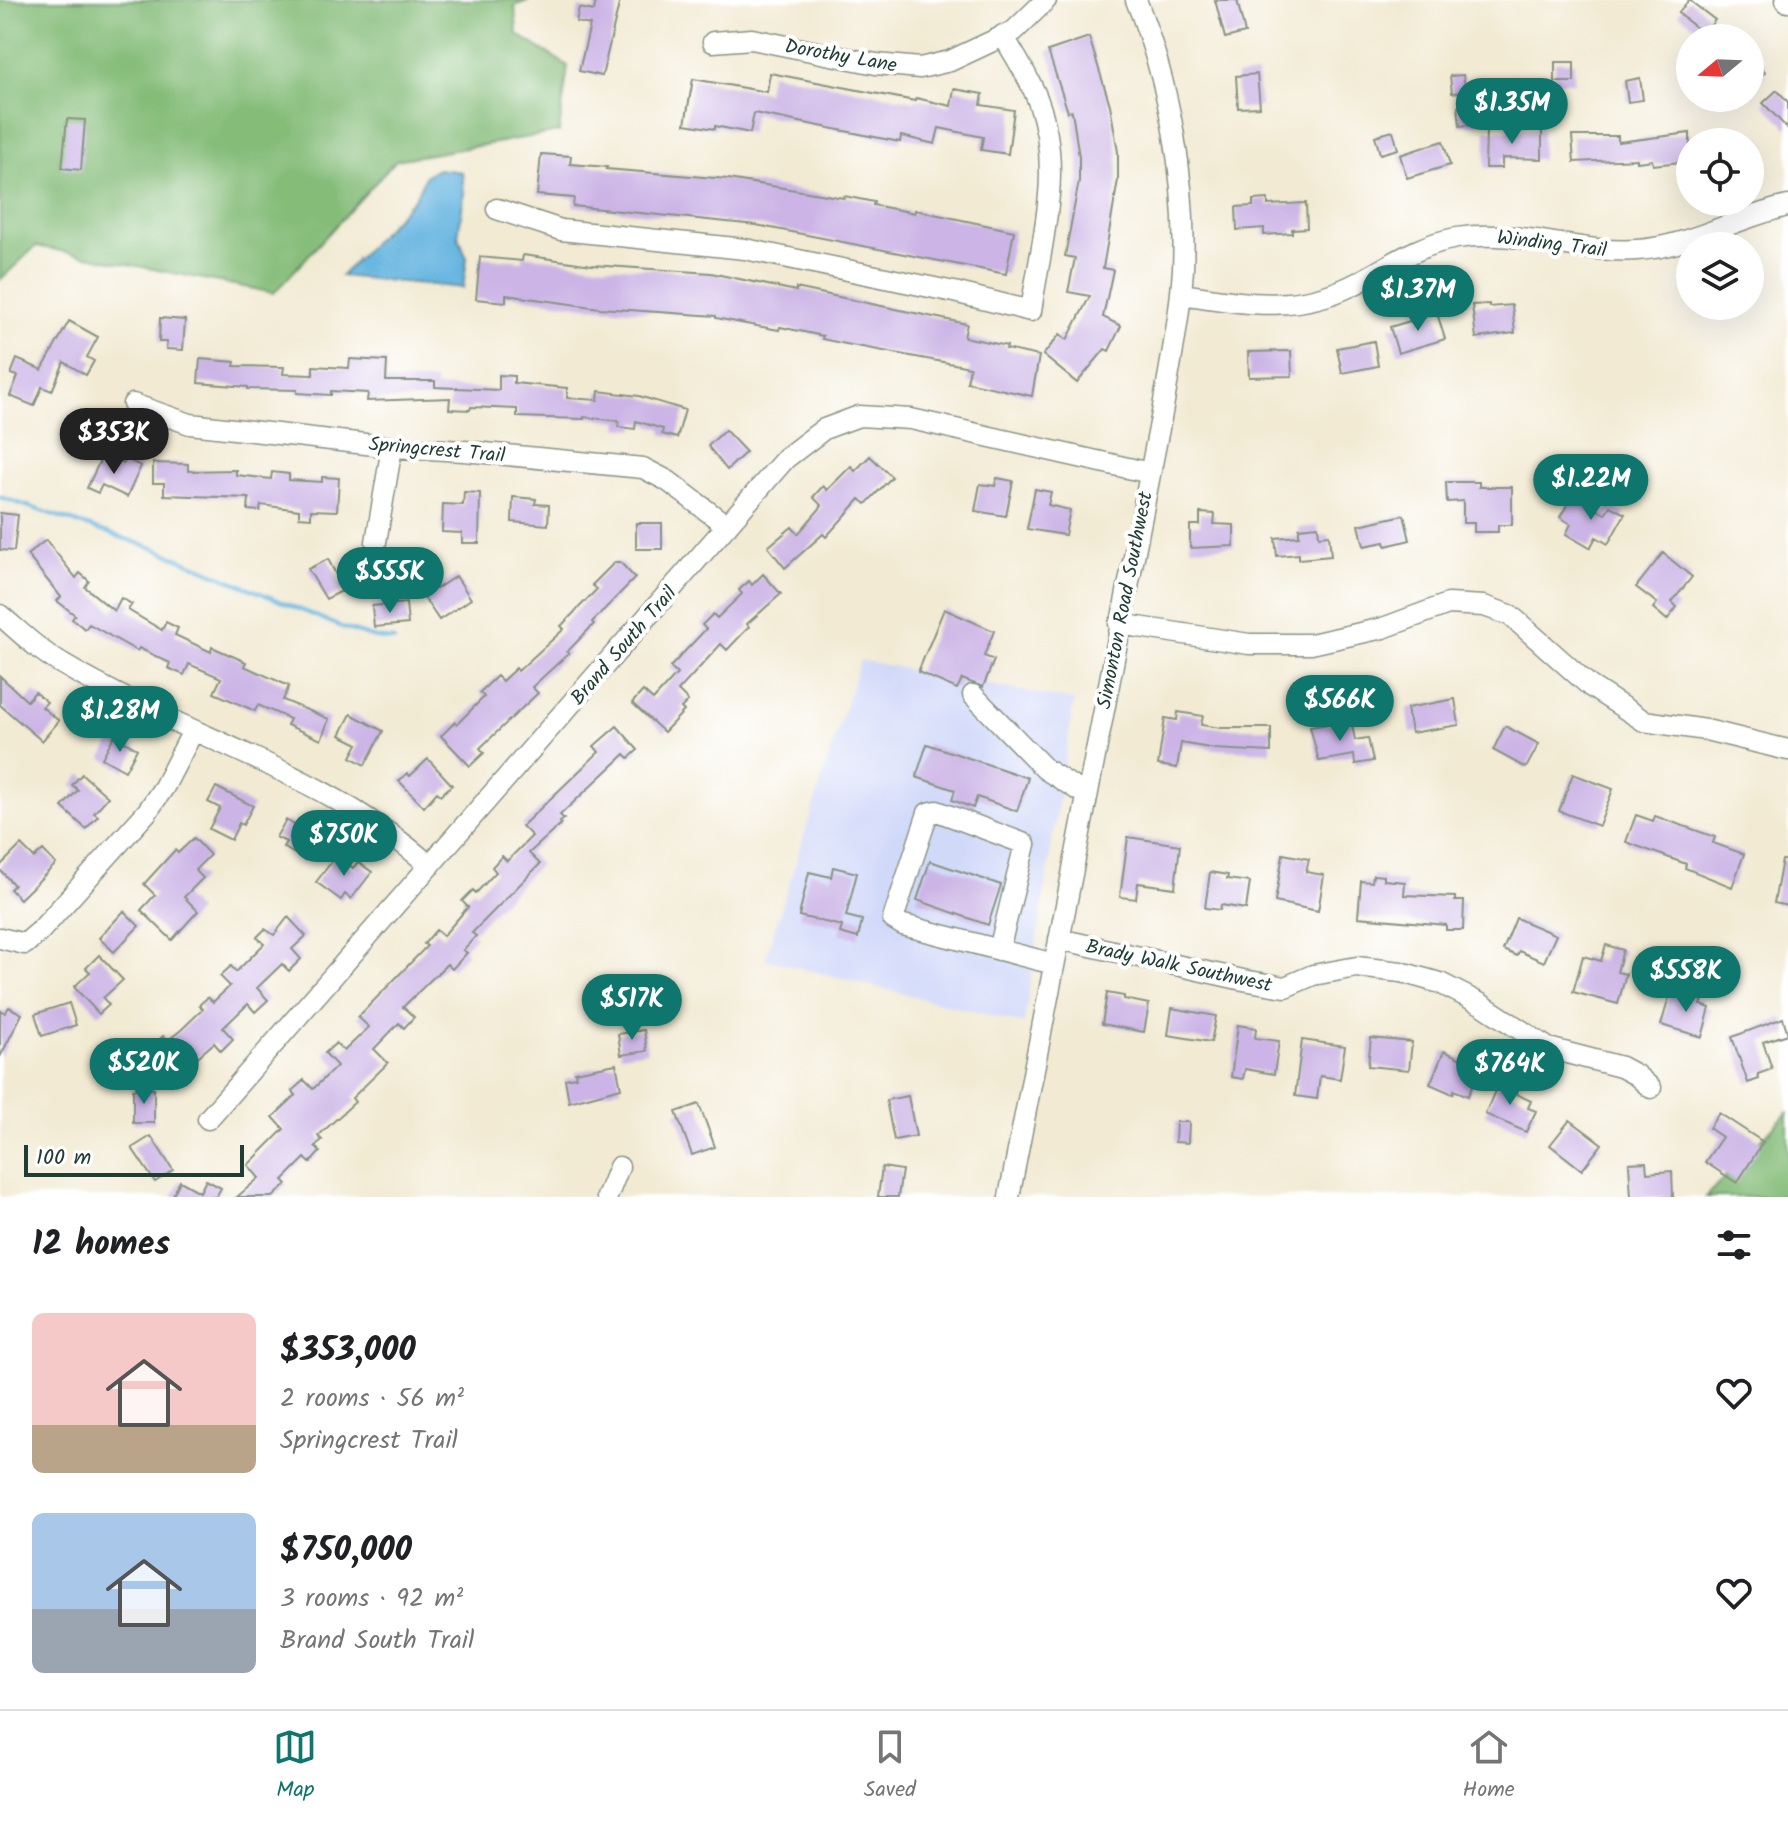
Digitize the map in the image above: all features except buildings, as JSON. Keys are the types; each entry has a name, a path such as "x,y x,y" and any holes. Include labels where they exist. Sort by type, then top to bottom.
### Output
{"street":[{"name":"Dorothy Lane","path":"713,42 752,39 876,64 920,68 950,61 1014,31 1046,0"},
{"name":"Simonton Road Southwest","path":"1009,1197 1150,473 1181,294 1182,208 1171,127 1160,75 1137,1"},
{"path":"497,209 561,230 745,249 1031,311 1049,202 1049,154 1045,122 1038,101 1003,35"},
{"name":"Winding Trail","path":"1181,294 1256,305 1282,305 1341,290 1406,255 1452,238 1500,234 1597,250 1641,250 1684,240 1788,206"},
{"name":"Springcrest Trail","path":"133,404 190,424 392,447 643,468 668,481 727,526"},
{"name":"Brand South Trail","path":"208,1119 786,458 824,429 859,416 911,419 1150,473"},
{"path":"376,542 392,447"},
{"path":"1119,624 1249,644 1311,644 1383,628 1448,604 1484,606 1510,615 1590,686 1644,721 1706,730 1788,750"},
{"path":"0,615 60,663 193,731 246,752 328,796 406,844 430,866"},
{"path":"973,695 1045,769 1086,795"},
{"path":"0,938 25,944 40,931 147,812 164,787 193,731"},
{"path":"999,950 1025,844 937,811 928,813 893,919 903,925 999,950 1054,964"},
{"name":"Brady Walk Southwest","path":"1059,939 1285,987 1313,975 1357,967 1401,972 1440,983 1481,1004 1548,1048 1621,1067 1651,1088"},
{"path":"607,1197 619,1167"}],"shaded area":[{"path":"860,660 1074,701 1024,1024 765,959"}],"green space":[{"path":"0,0 529,0 515,6 517,34 568,66 559,132 396,160 274,293 36,246 0,280"},
{"path":"1788,1112 1788,1197 1706,1197"}],"water":[{"path":"438,169 462,172 464,194 458,236 467,258 463,288 341,276 415,198 426,175"}],"waterway":[{"path":"0,497 156,549 344,628 375,638 394,640"}]}
